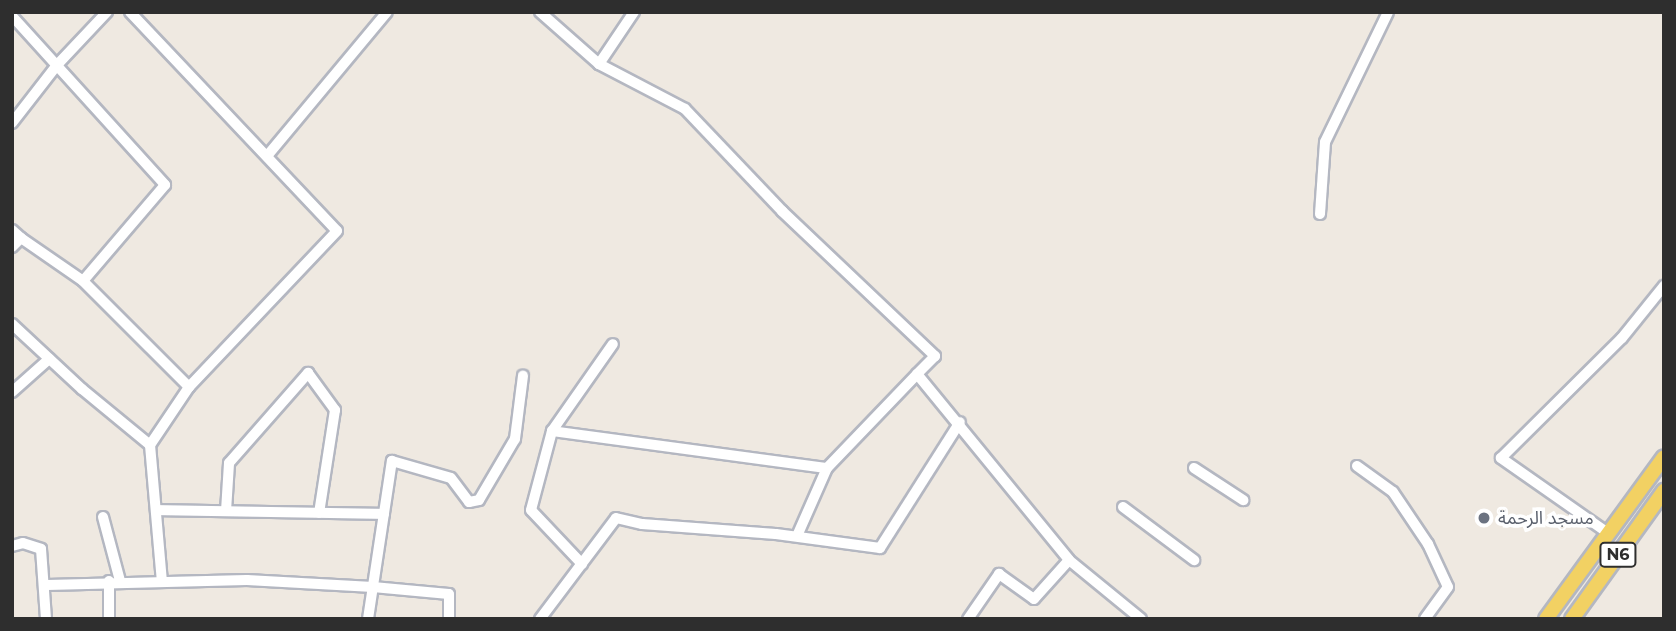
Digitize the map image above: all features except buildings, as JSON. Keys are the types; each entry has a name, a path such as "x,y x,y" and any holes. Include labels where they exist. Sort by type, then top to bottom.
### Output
{"main road":[{"name":"N6","path":"1546,619 1608,533 1662,465"},
{"name":"N6","path":"1572,619 1664,491"},
{"path":"1591,557 1606,572"}],"street":[{"path":"12,122 57,65 107,12"},
{"path":"130,12 337,231 189,387 150,445 162,581"},
{"path":"267,156 387,12"},
{"path":"540,12 599,64 685,109 782,211 935,356 827,468 797,536"},
{"path":"599,64 634,12"},
{"path":"1320,214 1325,142 1388,12"},
{"path":"12,16 164,184 83,281"},
{"path":"12,247 16,234 83,281 189,387"},
{"path":"1608,533 1501,458 1622,338 1664,286"},
{"path":"12,324 150,445"},
{"path":"582,564 531,510 552,431 613,344"},
{"path":"12,393 49,359"},
{"path":"226,511 229,463 308,373 335,410 320,513"},
{"path":"917,374 960,422 1069,560 1124,614 1141,619"},
{"path":"368,619 392,461 451,478 469,502 479,500 514,439 523,376"},
{"path":"540,619 616,518 642,524 797,536 880,548 960,422"},
{"path":"552,431 827,468"},
{"path":"1357,466 1393,492 1429,544 1448,587 1425,619"},
{"path":"1194,468 1243,500"},
{"path":"1123,507 1194,561"},
{"path":"157,510 384,514"},
{"path":"103,517 115,581 109,619"},
{"path":"12,546 23,543 41,549 47,585 46,619"},
{"path":"968,619 999,575 1034,599 1069,560"},
{"path":"47,585 162,581 373,587 449,594 449,619"}],"place":[{"name":"مسجد الرحمة","path":"1484,518"}]}
